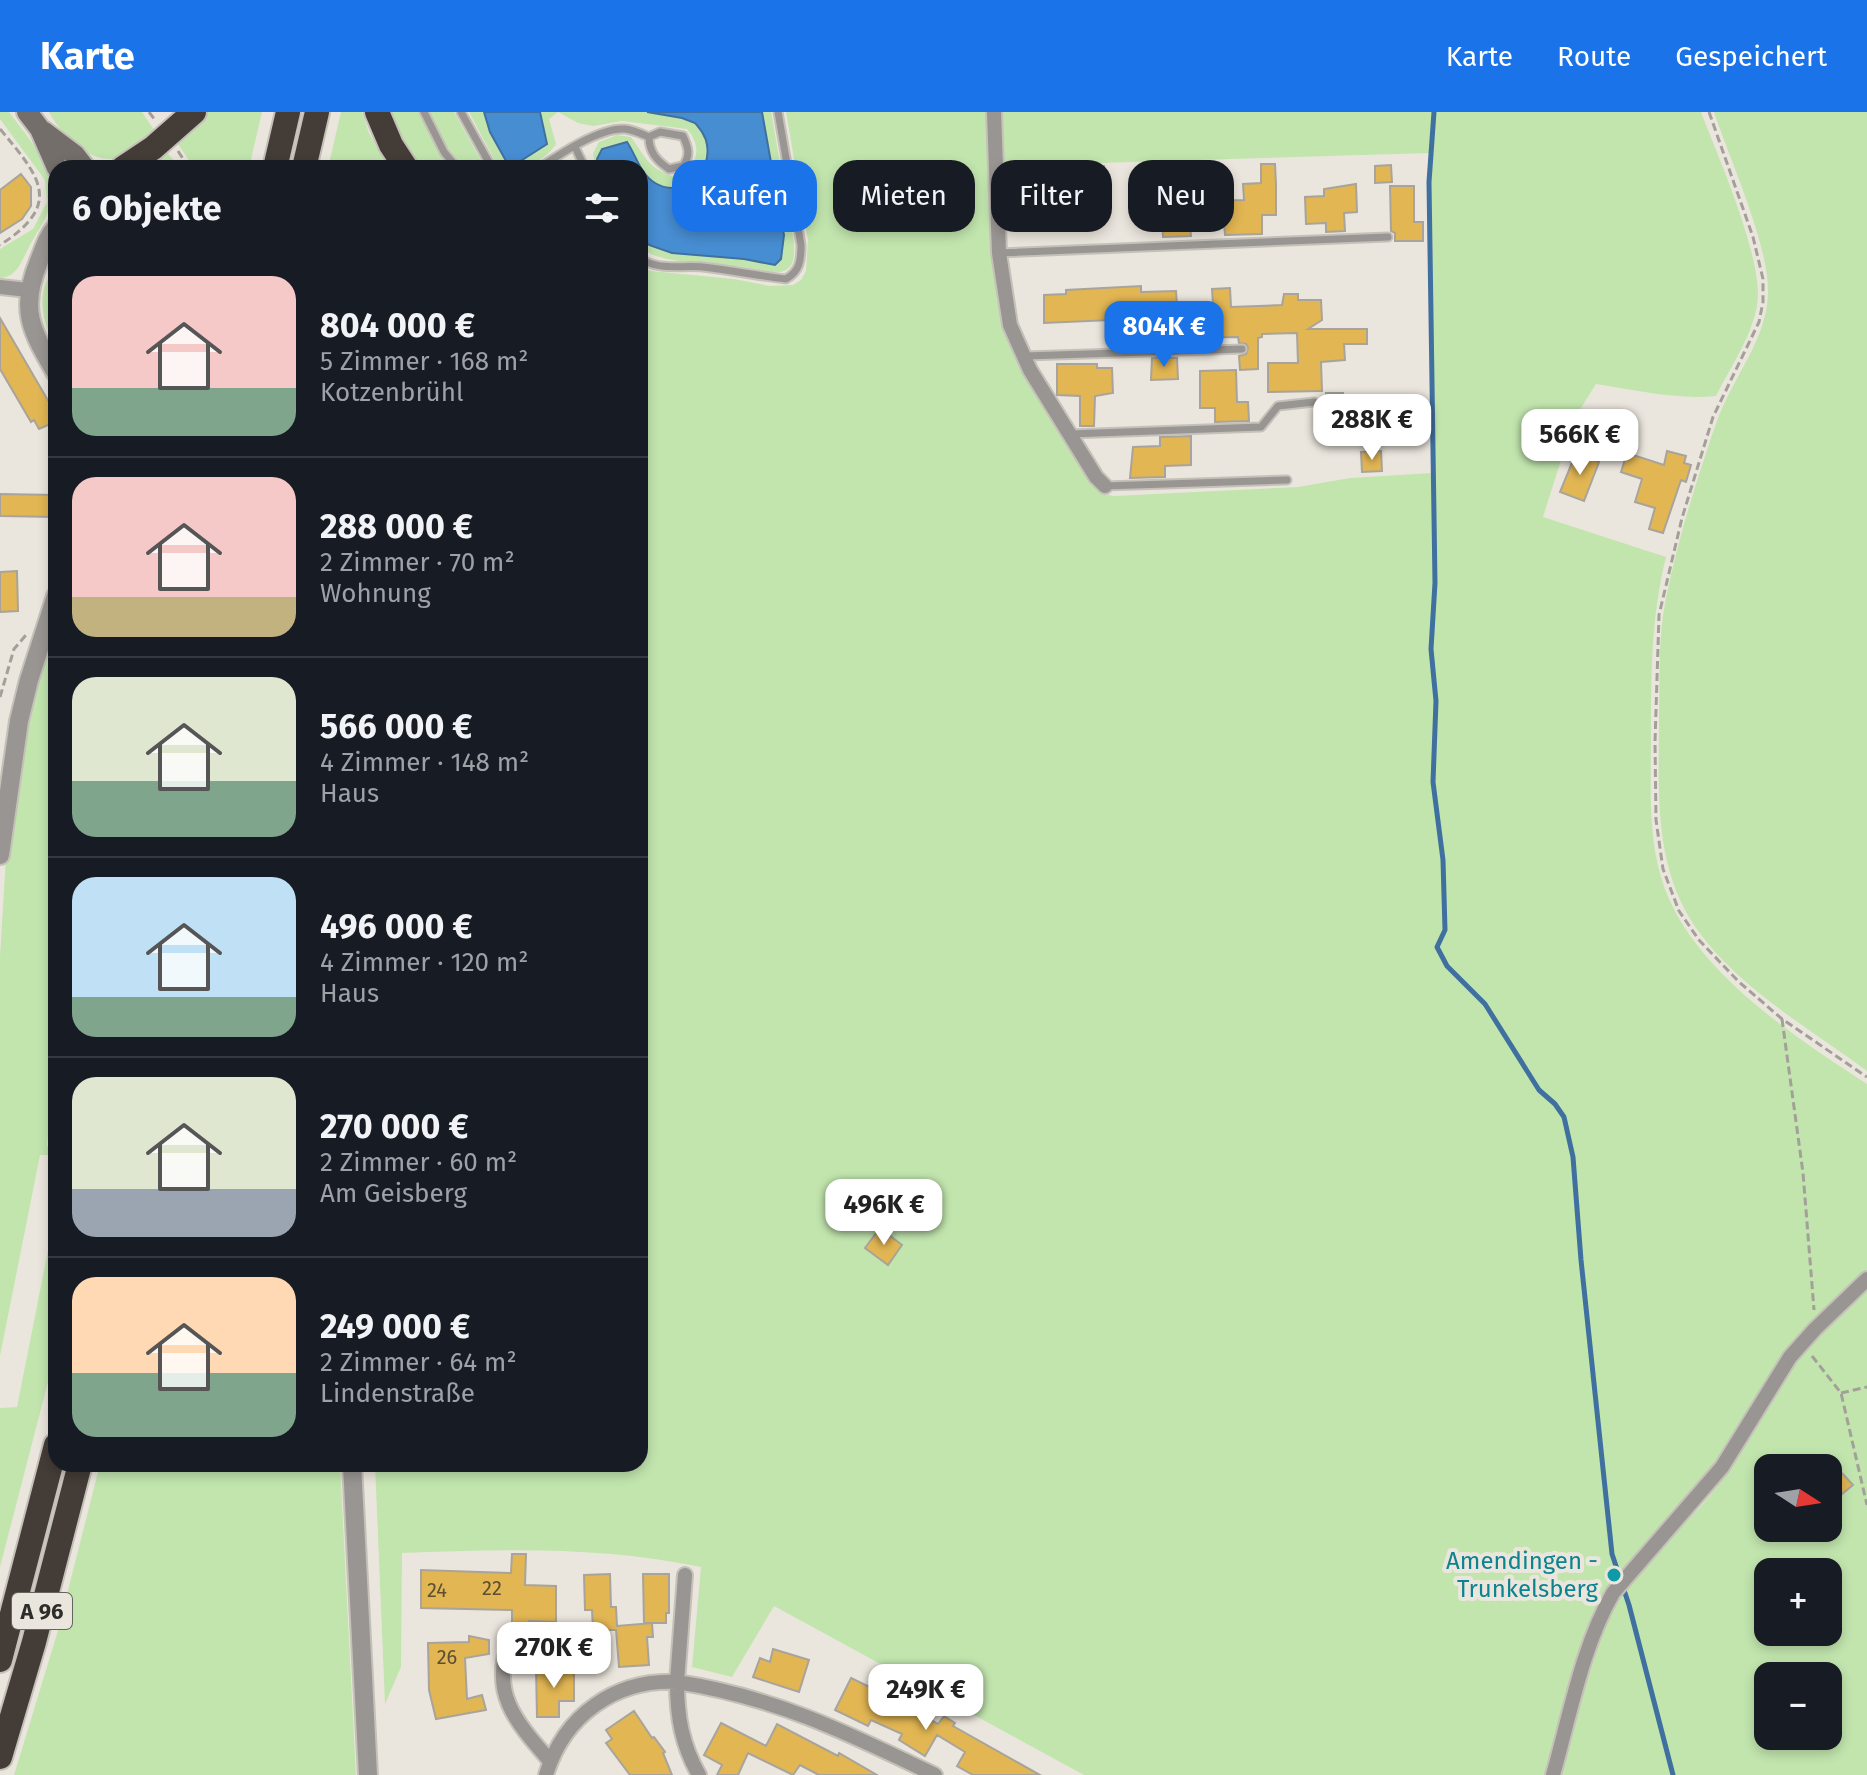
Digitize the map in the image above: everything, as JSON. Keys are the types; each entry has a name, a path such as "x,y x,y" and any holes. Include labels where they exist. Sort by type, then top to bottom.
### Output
{"highway":[{"path":"135,160 194,112"},
{"path":"277,160 288,112"},
{"path":"306,160 317,112"},
{"path":"377,112 401,160"},
{"name":"A 96","path":"0,1660 49,1472"},
{"name":"A 96","path":"0,1757 34,1642 78,1472"}],"main road":[{"path":"27,112 40,129 54,160"},
{"path":"40,129 79,160"}],"street":[{"path":"994,112 999,253 1010,325 1022,356 1096,477 1105,486"},
{"path":"48,239 28,290 27,307 33,332 48,359"},
{"path":"36,268 48,257"},
{"path":"0,287 28,290"},
{"path":"0,855 19,721 48,621"},
{"path":"1553,1775 1602,1612 1613,1593 1722,1467 1790,1357 1867,1279"},
{"path":"352,1472 368,1775"},
{"path":"685,1575 677,1710 681,1734 699,1775"},
{"path":"510,1641 501,1669 506,1699 548,1768"},
{"path":"548,1768 567,1732 602,1700 644,1682 677,1682 723,1689 791,1709 935,1775"}],"lane":[{"path":"424,112 450,160"},
{"path":"461,112 488,160"},
{"path":"648,263 786,279 798,270 801,245 778,112"},
{"path":"553,160 601,132 628,129 649,137 660,132 683,136 688,146 688,158 683,166 669,169 660,163 649,145 649,137"},
{"path":"575,147 581,160"},
{"path":"999,253 1388,237"},
{"path":"1022,356 1242,349"},
{"path":"1070,434 1261,427 1278,406 1314,402"},
{"path":"1105,486 1287,480"}],"path":[{"path":"149,112 157,123"},
{"path":"1709,112 1753,237 1763,279 1763,302 1759,322 1713,417 1665,585 1657,643 1656,820 1663,869 1679,911 1699,940 1738,981 1782,1019 1867,1077"},
{"path":"0,129 30,169 39,186 40,199 32,220 0,245"},
{"path":"176,148 184,160"},
{"path":"0,697 14,649 21,638 30,632 44,634"},
{"path":"1782,1019 1803,1173 1815,1329"},
{"path":"1802,1343 1841,1393 1867,1505"},
{"path":"1841,1393 1867,1387"}],"green space":[{"path":"0,112 9,112 42,158 48,174 48,208 21,264 11,275 0,278 0,249 33,229 47,202 45,180 0,119"},
{"path":"49,112 142,112 156,133 124,155 108,159 87,153 78,146"},
{"path":"208,112 262,112 251,160 189,160 176,141"},
{"path":"341,112 362,112 369,133 385,160 330,160"},
{"path":"387,112 420,112 445,160 411,160"},
{"path":"428,112 454,112 481,160 457,160 438,134"},
{"path":"469,112 558,112 549,119 556,144 544,157 540,160 494,160"},
{"path":"558,112 771,112 779,160 694,160 695,143 687,129 622,121 593,126 578,123"},
{"path":"786,112 989,112 991,232 994,232 997,293 1005,329 1023,371 1100,493 1114,496 1298,487 1350,478 1432,473 1431,153 1112,163 1112,160 1000,160 1000,112 1701,112 1738,209 1754,263 1757,306 1750,330 1716,396 1671,396 1596,384 1574,419 1543,517 1666,557 1655,624 1651,692 1651,808 1661,877 1674,910 1718,969 1776,1021 1867,1084 1867,1270 1800,1334 1717,1462 1607,1590 1585,1639 1546,1775 1084,1775 774,1606 732,1677 692,1667 701,1567 589,1552 514,1550 402,1553 401,1667 385,1704 375,1472 648,1472 648,269 770,286 793,285 801,280 806,271 807,232 817,232 817,160 794,160"},
{"path":"1714,112 1867,112 1867,1071 1753,988 1713,950 1682,904 1665,852 1659,769 1660,656 1666,598 1706,453 1722,408 1759,335 1768,291 1755,226"},
{"path":"617,135 631,137 648,160 594,160 593,153 599,142"},
{"path":"165,150 173,160 153,160"},
{"path":"648,160 672,176 672,232 792,232 794,258 789,267 771,272 667,259 648,252"},
{"path":"48,279 48,329 42,306"},
{"path":"48,642 48,1155 40,1155 0,1356 0,956 6,857 23,732"},
{"path":"48,1250 48,1382 0,1567 0,1408 17,1407"},
{"path":"1867,1288 1867,1775 1560,1775 1586,1684 1615,1603 1634,1577 1724,1478 1804,1348"},
{"path":"98,1472 340,1472 356,1775 14,1775 57,1634"}],"water":[{"path":"484,112 540,112 547,144 522,160 505,160 490,132"},
{"path":"647,112 762,112 771,160 706,160 707,145 695,123"},
{"path":"627,142 637,160 597,160 602,149"},
{"path":"648,177 672,188 672,232 783,232 781,259 775,265 672,253 649,245"}],"building":[{"path":"1261,164 1275,164 1276,215 1262,215 1262,234 1225,235 1225,232 1234,232 1234,200 1244,200 1243,184 1261,183"},
{"path":"1391,165 1392,182 1375,183 1375,166"},
{"path":"21,174 31,187 31,206 22,219 0,233 0,190"},
{"path":"1356,184 1357,212 1344,213 1345,231 1326,232 1326,223 1306,224 1305,197 1324,196 1324,189"},
{"path":"1390,186 1414,186 1414,222 1423,222 1423,241 1395,241 1395,233 1391,231"},
{"path":"1163,232 1191,232 1191,236 1163,237"},
{"path":"1141,286 1141,292 1176,291 1177,305 1213,304 1212,289 1230,288 1231,307 1282,305 1284,294 1298,294 1298,300 1321,300 1322,320 1308,329 1367,329 1367,344 1344,344 1345,360 1321,362 1322,391 1268,392 1268,363 1298,363 1297,333 1262,334 1258,338 1258,369 1240,370 1239,356 1246,354 1248,348 1246,344 1239,343 1238,337 1176,338 1177,345 1152,345 1154,324 1111,325 1111,320 1044,323 1044,295 1066,294 1066,290"},
{"path":"0,318 48,400 48,425 39,429 34,420 31,422 0,369"},
{"path":"1152,358 1177,358 1178,379 1151,380"},
{"path":"1057,364 1097,364 1097,368 1112,368 1113,393 1095,396 1094,426 1080,426 1080,396 1057,395"},
{"path":"1236,370 1237,402 1248,402 1249,421 1215,422 1215,408 1200,408 1200,371"},
{"path":"1326,393 1343,393 1343,410 1327,410"},
{"path":"1191,436 1191,465 1165,466 1165,477 1130,478 1133,447 1160,446 1160,437"},
{"path":"1381,451 1382,471 1362,472 1361,452"},
{"path":"1667,451 1686,456 1684,463 1691,465 1686,482 1681,480 1663,533 1649,529 1655,508 1635,502 1642,479 1621,472 1627,453 1664,465"},
{"path":"1576,453 1599,462 1584,501 1560,492"},
{"path":"0,494 48,495 48,517 0,516"},
{"path":"17,571 18,611 0,612 0,572"},
{"path":"880,1228 902,1245 888,1265 865,1248"},
{"path":"1842,1473 1853,1485 1842,1494"},
{"path":"512,1554 526,1554 525,1585 556,1586 556,1622 512,1624 512,1610 421,1608 421,1570 511,1573"},
{"path":"610,1574 611,1607 616,1607 617,1626 652,1623 653,1637 647,1637 649,1665 619,1667 616,1630 593,1630 592,1610 585,1610 584,1575"},
{"path":"643,1574 669,1574 666,1623 644,1623"},
{"path":"469,1636 489,1640 489,1654 465,1658 467,1699 482,1695 486,1710 436,1719 429,1690 428,1643 469,1642"},
{"path":"773,1649 809,1660 799,1692 753,1677 760,1658 770,1662"},
{"path":"536,1668 574,1668 574,1701 559,1701 559,1717 537,1717"},
{"path":"851,1678 884,1694 881,1700 914,1715 916,1711 938,1724 944,1716 955,1723 953,1726 1040,1775 973,1775 957,1766 965,1752 937,1735 925,1756 899,1740 902,1734 871,1720 868,1726 835,1710"},
{"path":"634,1711 665,1752 672,1775 630,1775 606,1743 612,1739 606,1730"},
{"path":"721,1723 766,1746 777,1724 877,1775 819,1775 800,1765 793,1775 748,1753 738,1775 717,1775 722,1765 704,1755"}],"waterway":[{"path":"1434,112 1429,182 1435,583 1431,649 1436,701 1433,782 1443,860 1445,930 1437,947 1447,966 1485,1004 1539,1090 1564,1117 1573,1157 1612,1554 1629,1605 1673,1775"}],"place":[{"name":"Amendingen - Trunkelsberg","path":"1614,1575"}]}
